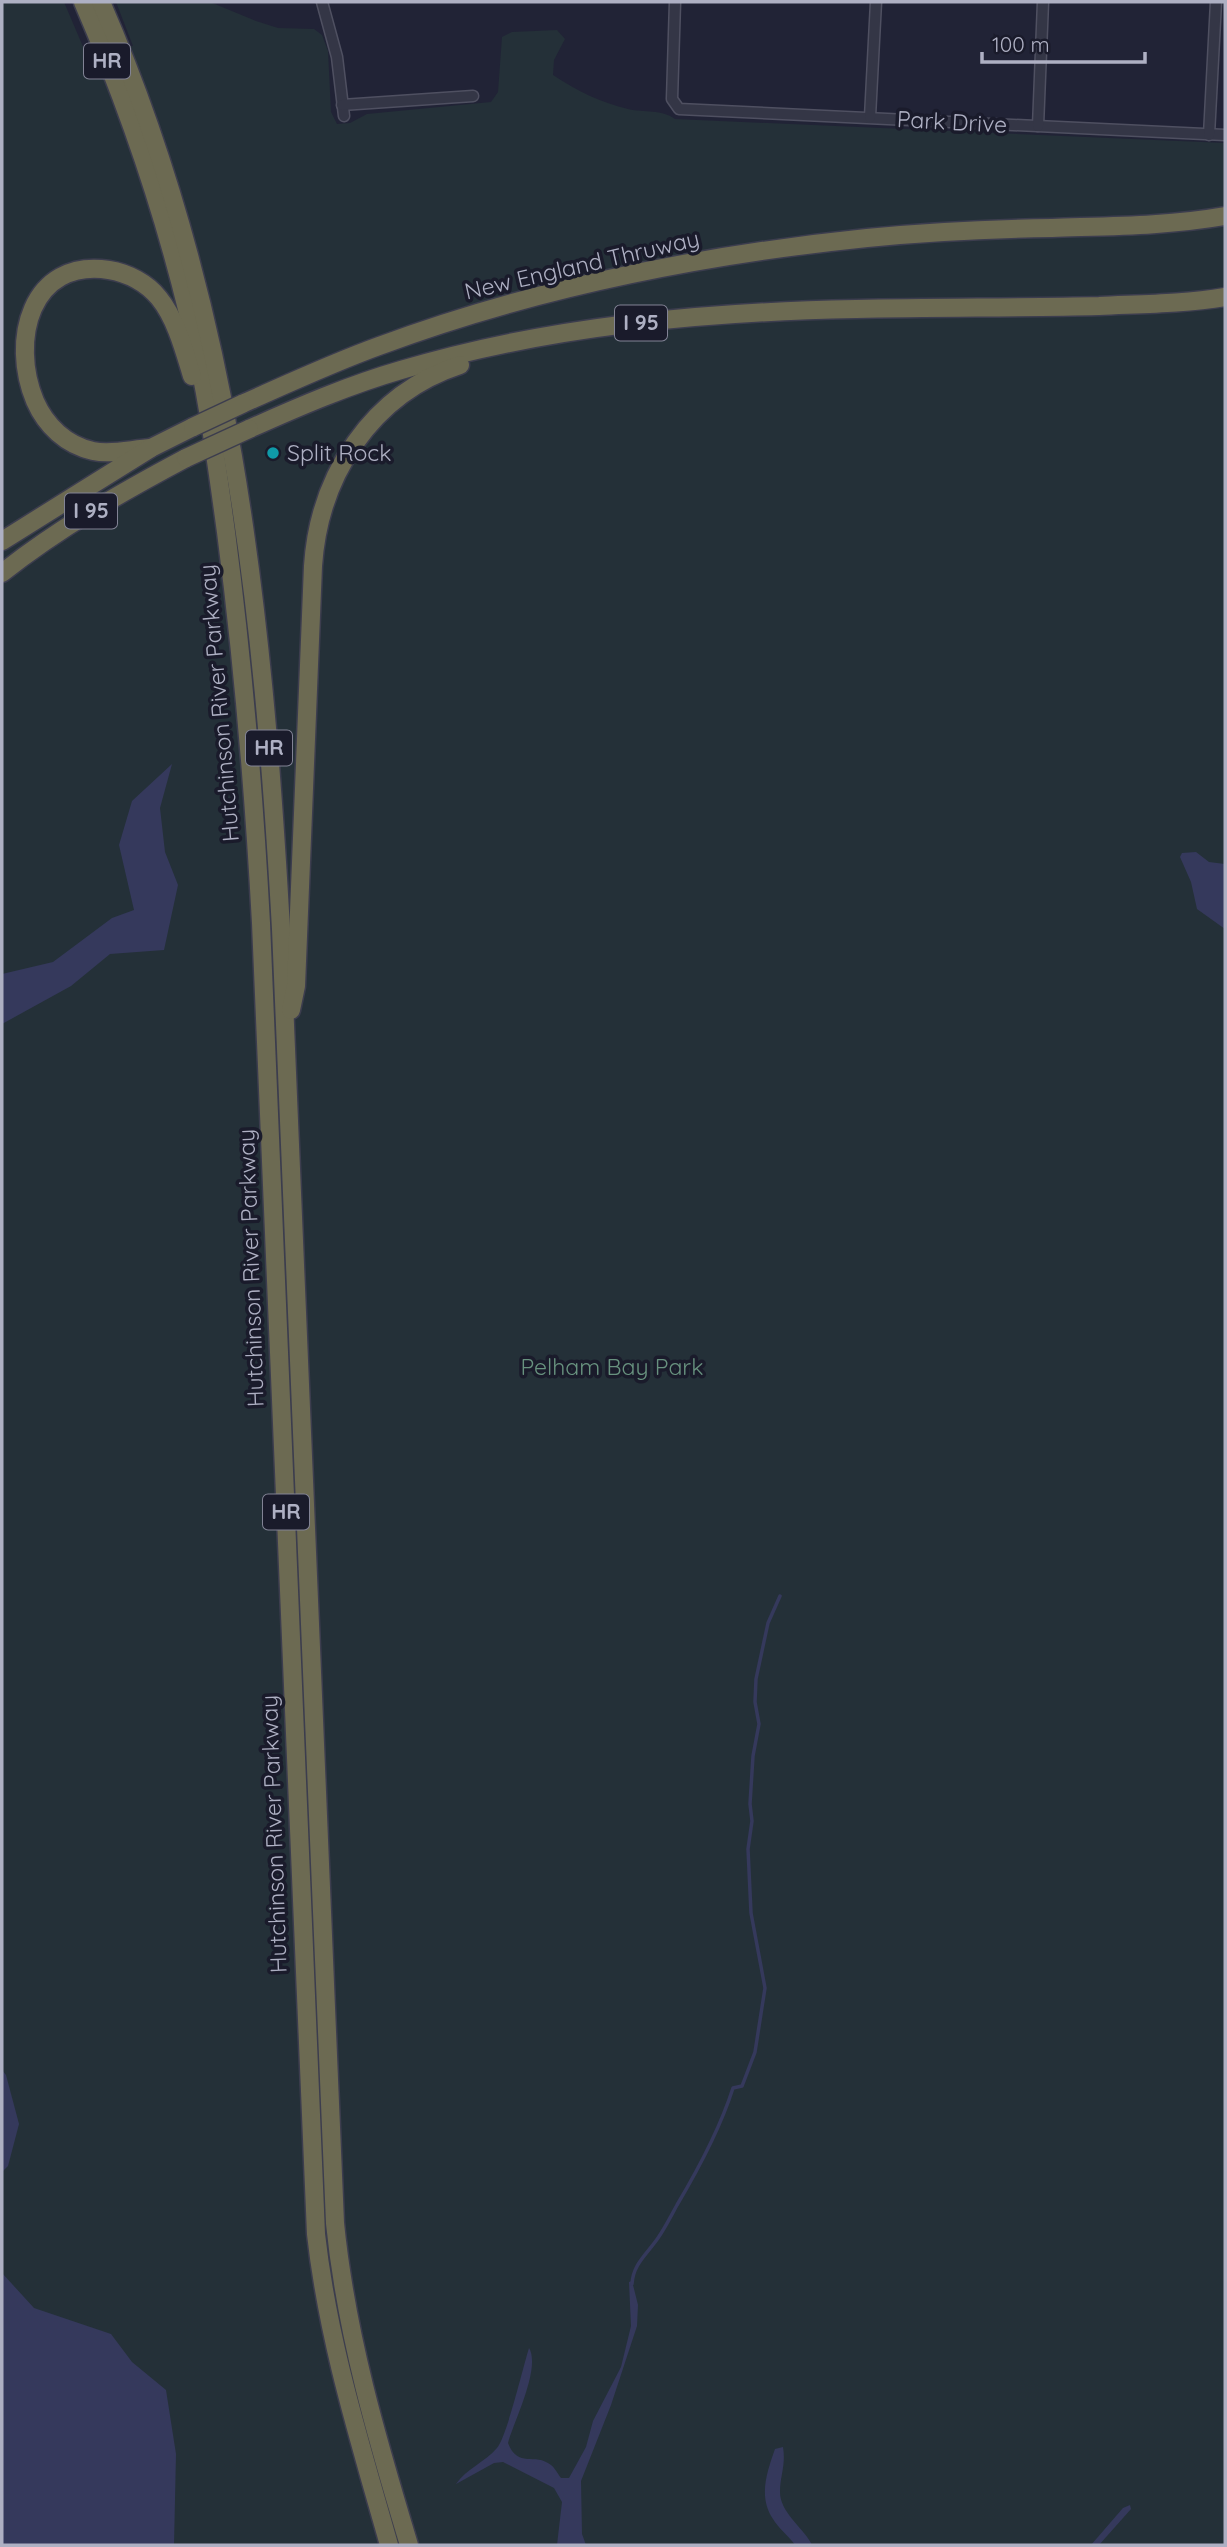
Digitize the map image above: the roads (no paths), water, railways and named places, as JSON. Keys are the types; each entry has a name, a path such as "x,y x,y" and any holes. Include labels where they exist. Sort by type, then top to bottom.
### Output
{"highway":[{"name":"Hutchinson River Parkway","path":"94,4 110,21 141,103 182,227 214,351 233,445 254,598 270,755 285,1034 333,2196 341,2274 353,2347 410,2545"},
{"name":"Hutchinson River Parkway","path":"94,4 161,214 189,315 213,440 240,646 259,879 316,2234 339,2371 389,2545"},
{"name":"New England Thruway","path":"2,541 151,448 242,404 336,363 444,324 552,293 647,271 747,253 867,238 985,230 1162,224 1225,216"},
{"path":"151,448 108,452 87,449 61,436 41,414 26,367 26,327 38,299 62,278 88,269 111,270 131,276 155,293 173,322 213,440"},
{"name":"I 95","path":"2,573 47,540 148,477 248,429 338,392 401,370 500,345 636,323 756,313 1159,304 1225,297"},
{"path":"285,1034 296,986 314,559 316,531 322,509 342,461 364,430 388,406 425,380 500,345"},
{"path":"396,2502 419,2545"}],"street":[{"path":"322,2 337,57 343,110 473,96"},
{"name":"Park Drive","path":"675,2 672,99 679,109 1225,135"},
{"path":"870,117 876,2"},
{"path":"1038,126 1043,2"},
{"path":"1209,135 1216,2"}],"water":[{"path":"172,764 160,808 165,852 178,885 164,950 110,954 71,986 2,1024 2,974 53,962 112,918 134,910 119,845 132,801"},
{"path":"1196,852 1209,862 1225,864 1225,929 1197,909 1191,882 1180,857 1182,853"},
{"path":"2,2070 6,2075 19,2124 8,2166 2,2172"},
{"path":"2,2273 34,2308 111,2334 132,2362 166,2390 176,2454 174,2545 2,2545"},
{"path":"632,2281 638,2305 637,2326 611,2405 581,2481 582,2534 586,2545 557,2545 562,2502 554,2488 503,2462 494,2463 456,2484 492,2453 501,2441 529,2348 532,2368 508,2443 517,2456 545,2461 561,2478 569,2478 586,2447 593,2421 621,2367 631,2326 629,2282"},
{"path":"783,2447 781,2500 788,2514 812,2545 795,2545 768,2511 765,2484 775,2449"},
{"path":"1130,2505 1131,2509 1099,2545 1091,2545 1123,2508"}],"waterway":[{"path":"632,2284 638,2265 663,2230 701,2163 733,2088 742,2086 755,2052 765,1988 751,1913 748,1849 752,1821 750,1804 753,1756 759,1724 755,1702 756,1679 768,1623 780,1596"}],"place":[{"name":"Split Rock","path":"273,453"}],"park label":[{"name":"Pelham Bay Park","path":"612,1367"}]}
